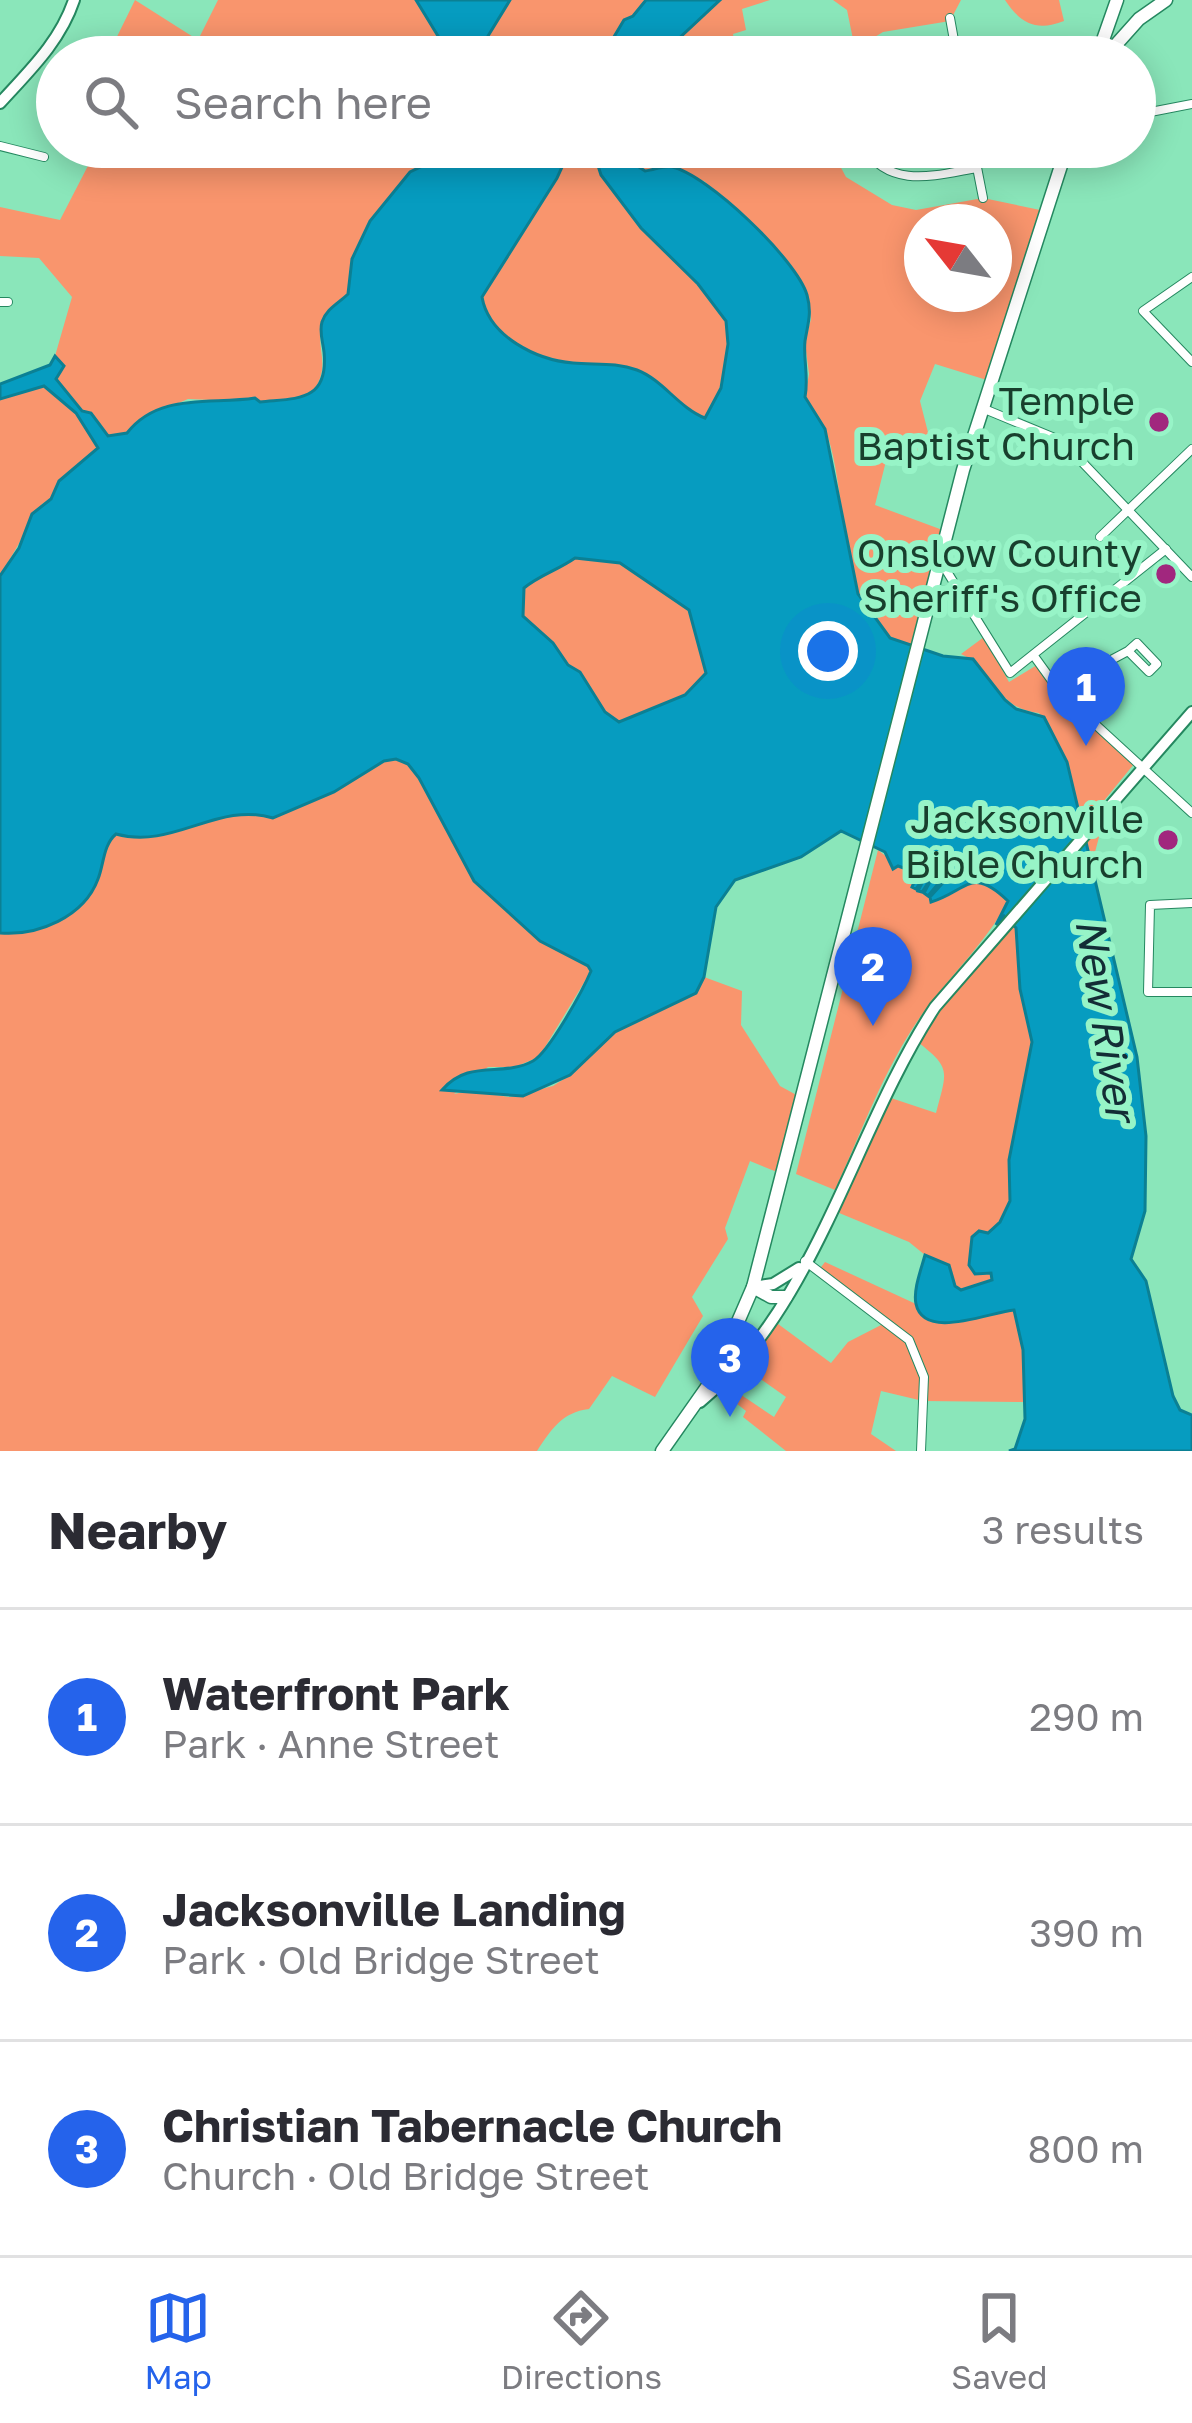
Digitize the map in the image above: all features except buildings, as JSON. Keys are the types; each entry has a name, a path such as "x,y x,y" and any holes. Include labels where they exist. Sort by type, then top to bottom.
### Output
{"main road":[{"path":"58,36 74,0"},
{"path":"1107,36 1117,0"},
{"path":"1122,36 1166,0"},
{"path":"0,103 36,63"},
{"path":"662,1451 730,1346 753,1287 982,407 1059,168"},
{"path":"693,1408 738,1363 787,1297 914,1039 935,1007 1192,712"},
{"path":"753,1287 788,1276 804,1261"},
{"path":"753,1287 771,1298 787,1297"}],"street":[{"path":"950,18 953,36"},
{"path":"1156,111 1192,104"},
{"path":"0,146 36,155"},
{"path":"887,168 919,178 977,168 983,198"},
{"path":"1192,277 1143,311 1192,362"},
{"path":"982,407 1062,441 1192,577"},
{"path":"1100,537 1192,449"},
{"path":"940,561 1010,673 1166,549"},
{"path":"931,597 942,590 962,592"},
{"path":"1068,700 1128,651"},
{"path":"1034,656 1068,700 1192,813"},
{"path":"1192,903 1150,904 1148,992 1192,992"},
{"path":"804,1261 909,1340 924,1377 921,1451"}],"shaded area":[{"path":"135,0 192,36 117,36"},
{"path":"218,0 416,0 437,36 200,36"},
{"path":"510,0 646,0 615,36 488,36"},
{"path":"720,0 770,0 742,9 746,30 733,36 681,36"},
{"path":"833,0 961,0 950,21 876,36 852,36 847,10"},
{"path":"1005,0 1059,0 1064,21 1045,26 1030,23"},
{"path":"87,168 418,168 370,221 352,259 348,294 322,324 321,374 313,392 297,400 188,399 137,421 126,434 108,436 56,379 64,367 55,356 72,297 39,258 0,256 0,207 60,220"},
{"path":"562,168 599,168 641,228 698,284 726,321 728,344 717,402 710,405 705,418 637,370 559,361 517,344 494,324 482,297"},
{"path":"640,168 841,168 846,177 904,208 904,312 1012,312 1012,204 1045,211 990,381 935,364 920,401 931,444 927,457 889,449 875,505 948,532 917,649 889,635 870,614 857,586 833,456 823,425 805,397 809,374 805,343 811,319 806,290 789,263 704,181"},
{"path":"983,198 1012,204 950,204"},
{"path":"44,386 77,413 98,448 59,481 0,576 0,399"},
{"path":"575,558 620,563 689,610 706,673 685,695 619,722 605,712 580,672 523,616 524,588"},
{"path":"984,637 1009,682 1037,665 1083,720 1134,764 1089,819 1099,837 1094,856 1085,845 1063,761 1039,713 1013,704 961,654"},
{"path":"396,759 408,764 419,778 474,881 540,941 591,971 539,1057 515,1067 488,1067 454,1094 469,1091 509,1097 553,1086 615,1032 696,993 704,977 742,991 741,1025 780,1086 802,1098 782,1174 750,1161 725,1228 728,1239 692,1297 703,1316 655,1397 612,1376 589,1409 564,1418 537,1451 0,1451 0,933 44,927 71,914 91,892 116,834 157,836 234,816 274,818"},
{"path":"878,850 898,866 919,873 916,888 928,871 918,890 935,874 928,895 947,873 950,876 930,897 931,902 978,882 1008,902 909,1033 835,1190 796,1174"},
{"path":"1009,920 1016,927 1020,989 1032,1042 1009,1160 1010,1200 1001,1222 988,1233 972,1237 969,1265 992,1273 993,1280 962,1290 956,1287 949,1265 909,1242 832,1210 885,1096 936,1113 943,1070 935,1056 914,1039"},
{"path":"825,1262 916,1304 921,1315 1014,1309 1023,1350 1025,1402 923,1401 881,1391 871,1434 896,1451 786,1451 743,1417 746,1411 717,1388 722,1382 774,1417 786,1397 738,1363 770,1318 831,1363 848,1342 885,1323 818,1271"}],"water":[{"path":"416,0 510,0 488,36 438,36"},
{"path":"646,0 720,0 681,36 614,36 624,20"},
{"name":"New River","path":"418,168 562,168 482,297 486,311 504,335 530,351 559,361 637,370 705,418 721,388 728,344 726,321 698,284 641,228 599,168 674,168 687,173 727,201 769,241 800,280 809,307 805,397 825,429 858,594 890,638 943,656 973,659 1016,709 1044,717 1067,762 1137,1057 1146,1136 1145,1211 1131,1259 1146,1281 1173,1396 1180,1410 1192,1415 1192,1451 1009,1451 1015,1449 1025,1419 1023,1350 1014,1310 944,1323 922,1315 916,1304 925,1255 949,1265 955,1286 961,1290 992,1280 991,1273 975,1274 969,1265 972,1237 979,1231 988,1233 1000,1222 1010,1201 1009,1160 1032,1042 1020,989 1016,928 1004,916 996,925 1008,901 985,884 969,884 931,902 947,873 928,896 924,893 934,874 918,891 928,871 916,889 912,887 918,873 898,866 893,869 885,852 841,831 801,857 735,880 716,907 704,977 696,993 615,1032 570,1075 523,1096 442,1090 464,1074 533,1061 556,1034 591,971 540,941 474,881 419,778 408,764 396,759 273,818 233,816 157,836 116,834 91,892 71,914 44,927 0,933 0,576 19,548 32,514 51,499 59,481 98,448 76,413 44,386 0,399 0,384 50,365 55,356 64,366 56,379 108,436 127,433 154,411 170,406 307,395 321,381 324,369 322,322 348,294 352,259 370,221","holes":["575,558 620,563 689,610 706,673 685,695 619,722 605,712 580,672 523,616 524,588"]}],"place":[{"name":"Temple Baptist Church","path":"1159,422"},
{"name":"Onslow County Sheriff's Office","path":"1166,574"},
{"name":"Waterfront Park","path":"1086,746"},
{"name":"Jacksonville Bible Church","path":"1168,840"},
{"name":"Jacksonville Landing","path":"873,1026"},
{"name":"Christian Tabernacle Church","path":"730,1417"}]}
